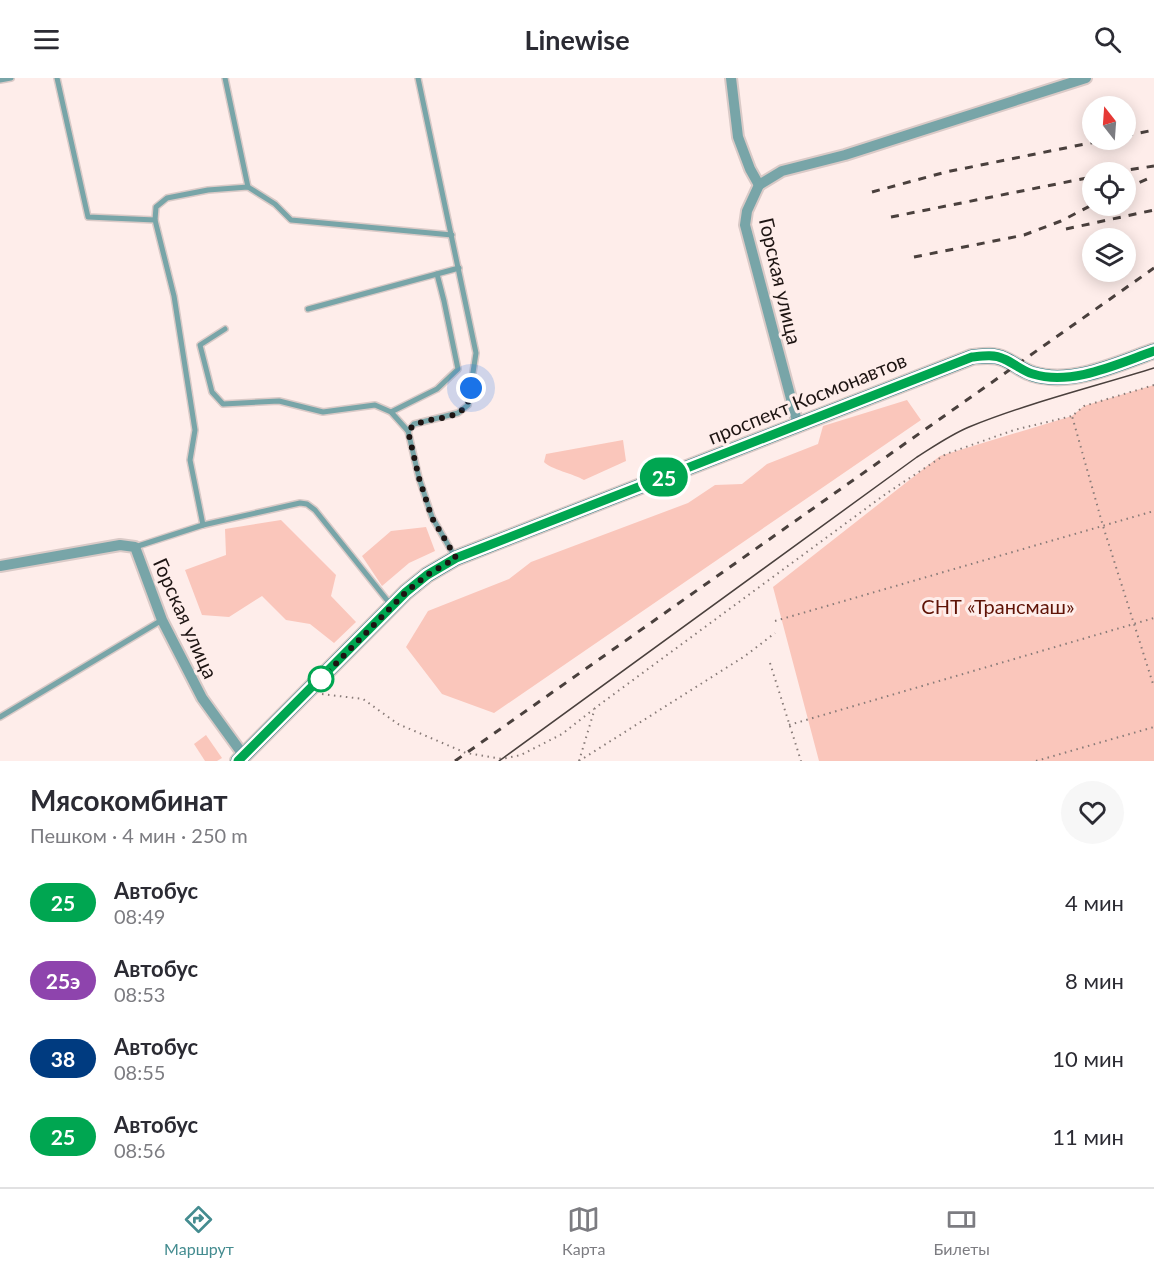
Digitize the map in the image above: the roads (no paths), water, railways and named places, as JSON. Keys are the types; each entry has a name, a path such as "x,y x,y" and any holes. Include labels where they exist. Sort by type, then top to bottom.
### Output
{"main road":[{"name":"проспект Космонавтов","path":"241,759 392,606 427,575 456,558 972,357 988,355 1003,358 1031,374 1065,378 1096,371 1154,351"}],"street":[{"path":"731,78 738,136 750,169 759,185 782,171 845,155 1086,78"},
{"name":"Горская улица","path":"759,185 747,211 745,225 798,425"},
{"name":"Горская улица","path":"0,566 120,545 135,547 162,620 202,698 241,759"}],"lane":[{"path":"0,80 11,78"},
{"path":"57,78 88,217 155,220"},
{"path":"225,78 248,187"},
{"path":"408,431 414,424 458,413 468,405 476,353 418,78"},
{"path":"203,525 190,460 195,430 176,307 155,220 156,207 167,198 208,190 248,187 275,204 291,220 452,235"},
{"path":"308,309 459,268"},
{"path":"391,412 437,389 458,369 437,274"},
{"path":"225,329 200,345 212,392 224,404 279,401 323,412 375,405 391,412 408,431 419,478 432,518 456,558"},
{"path":"135,547 203,525 300,503 308,504 392,606"},
{"path":"0,717 162,620"}],"tram line":[{"path":"499,761 942,441 969,427 1014,410 1154,368"}],"railway":[{"path":"1136,134 1154,130"},
{"path":"872,192 946,172 1082,145"},
{"path":"1136,169 1154,166"},
{"path":"1136,184 1154,176"},
{"path":"891,217 1082,179"},
{"path":"914,257 1024,235 1082,210"},
{"path":"1066,229 1154,210"},
{"path":"455,761 1154,268"}],"park label":[{"name":"СНТ «Трансмаш»","path":"998,606"}]}
